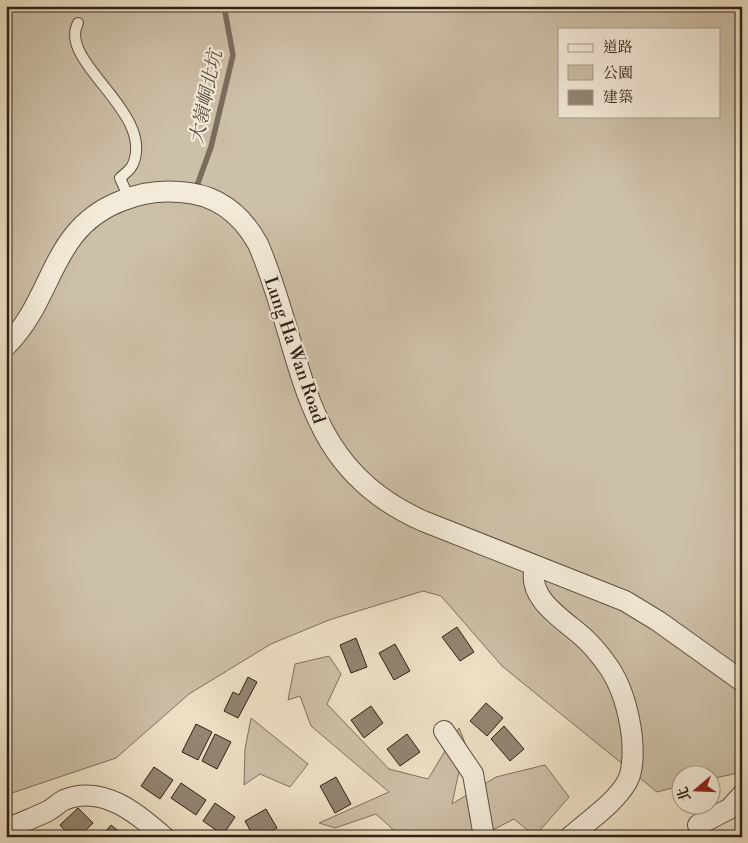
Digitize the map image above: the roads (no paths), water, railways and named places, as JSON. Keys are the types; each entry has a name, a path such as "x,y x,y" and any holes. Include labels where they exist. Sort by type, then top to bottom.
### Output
{"street":[{"name":"Lung Ha Wan Road","path":"6,346 23,326 75,231 92,216 128,198 156,192 184,192 213,199 235,213 248,226 263,256 317,418 334,450 351,472 376,495 409,515 637,608 742,680"},
{"path":"535,566 534,585 540,598 585,639 609,667 620,691 630,728 632,756 628,779 612,801 570,837"},
{"path":"444,731 473,774 484,837"},
{"path":"16,825 50,810 64,800 85,795 109,798 137,815 164,837"},
{"path":"698,825 729,809 742,795"}],"lane":[{"path":"78,23 74,38 77,48 111,97 122,108 133,132 136,147 134,164 120,178 128,198"}],"waterway":[{"name":"大嶺峒北坑","path":"195,191 211,147 233,55 224,6"}]}
